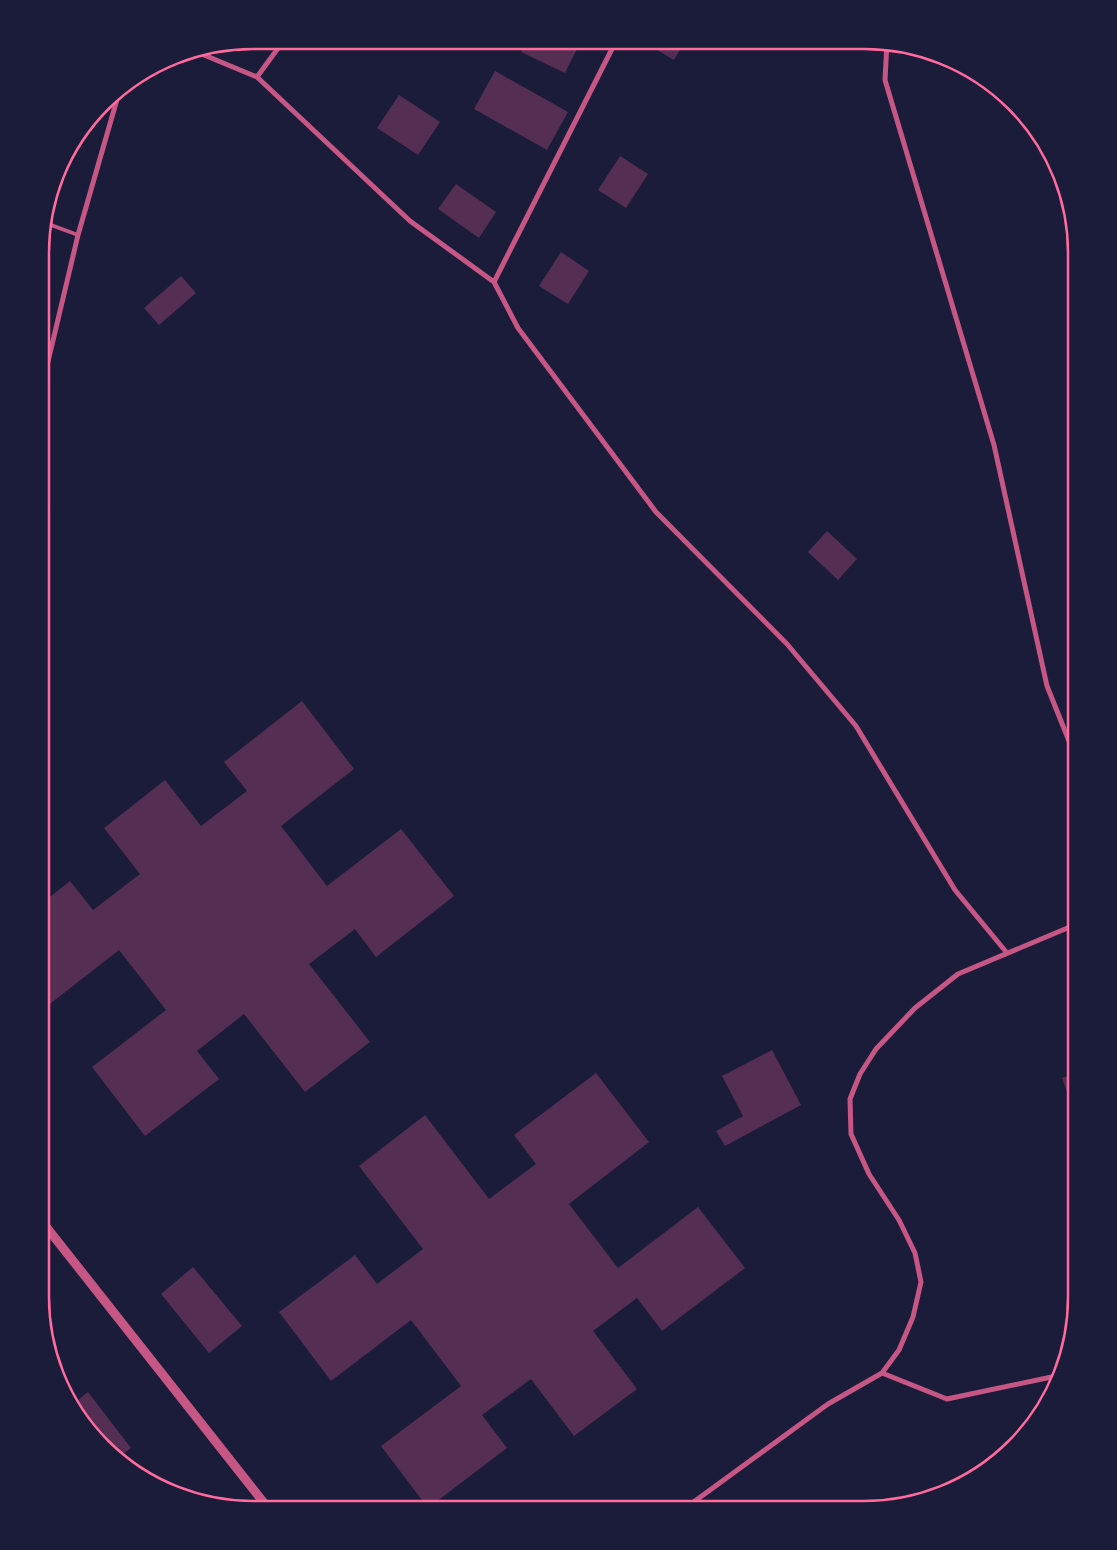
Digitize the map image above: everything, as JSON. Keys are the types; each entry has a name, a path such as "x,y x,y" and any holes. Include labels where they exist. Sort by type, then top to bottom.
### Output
{"street":[{"path":"257,77 277,49"},
{"path":"494,282 612,49"},
{"path":"887,50 885,80 994,446 1047,686 1068,738"},
{"path":"204,55 257,77 410,221 494,282 518,328 656,512 787,644 856,726 955,890 1007,953"},
{"path":"49,357 78,235 117,100"},
{"path":"696,1501 828,1404 882,1373 899,1350 914,1317 922,1282 915,1253 898,1220 869,1174 851,1134 850,1099 860,1074 876,1049 915,1008 958,974 1068,928"},
{"path":"49,1230 262,1501"},
{"path":"882,1373 947,1399 1052,1377"}],"lane":[{"path":"50,225 78,235"}],"building":[{"path":"522,49 577,49 565,73 521,52"},
{"path":"655,49 680,49 674,60"},
{"path":"495,71 568,112 547,150 474,109"},
{"path":"399,95 440,122 418,155 377,128"},
{"path":"620,156 648,174 626,208 598,190"},
{"path":"456,184 496,212 479,238 438,209"},
{"path":"561,252 589,271 568,304 539,286"},
{"path":"181,276 196,293 159,325 144,308"},
{"path":"827,531 857,559 838,580 808,552"},
{"path":"302,701 354,769 281,826 327,886 401,829 454,896 376,957 355,929 309,964 370,1042 305,1092 244,1014 197,1051 219,1079 145,1136 92,1067 166,1010 119,950 49,1005 49,898 70,881 93,910 140,874 104,828 165,780 201,826 247,791 224,762"},
{"path":"772,1050 801,1105 725,1146 716,1131 743,1116 722,1076"},
{"path":"596,1073 649,1142 569,1204 618,1268 698,1207 745,1268 662,1331 637,1298 593,1331 637,1389 574,1436 531,1379 482,1415 507,1448 437,1501 423,1501 381,1446 461,1386 411,1320 331,1381 279,1312 355,1255 377,1284 423,1249 359,1166 425,1115 489,1199 536,1164 514,1135"},
{"path":"1068,1076 1068,1095 1062,1078"},
{"path":"193,1267 242,1326 209,1353 161,1294"},
{"path":"88,1392 131,1448 123,1454 118,1451 99,1432 77,1401"}]}
